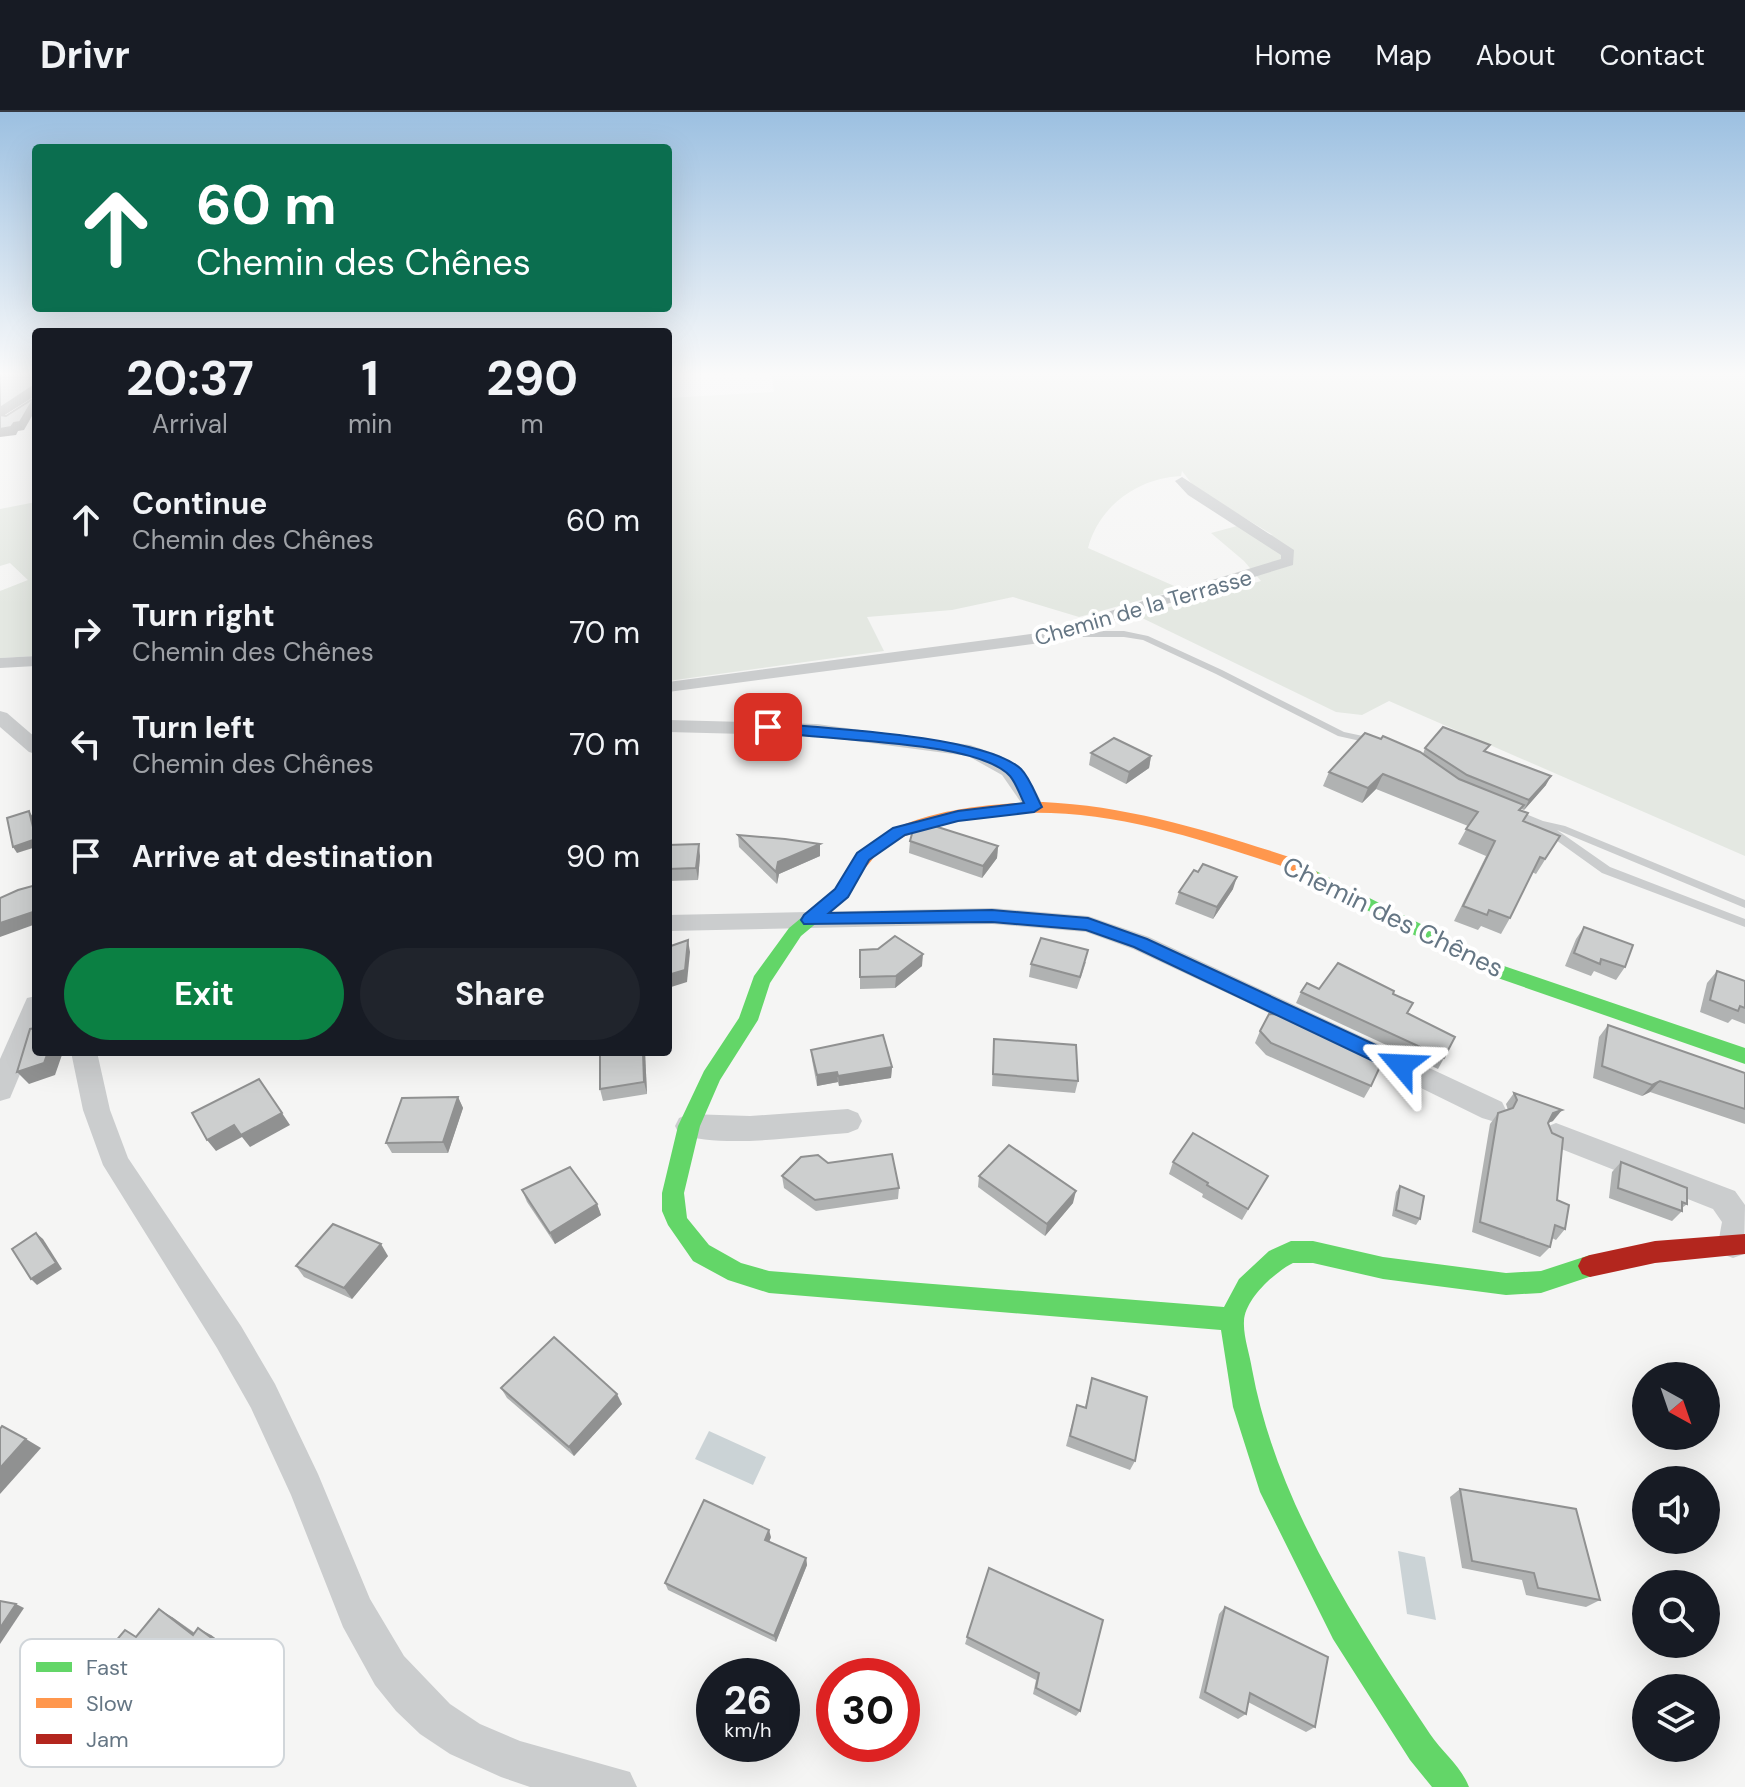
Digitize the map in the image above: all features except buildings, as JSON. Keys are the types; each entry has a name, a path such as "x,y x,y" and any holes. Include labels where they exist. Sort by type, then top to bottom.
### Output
{"street":[{"name":"Chemin de la Terrasse","path":"672,686 1023,642 1288,562 1289,553 1193,492 1182,481"},
{"path":"0,663 32,661"},
{"path":"0,717 32,745"},
{"path":"672,726 817,730 970,751 991,757 1010,768 1020,778 1034,807"},
{"name":"Chemin des Chênes","path":"1231,1319 769,1282 736,1272 701,1253 689,1241 673,1211 678,1166 689,1126 711,1077 748,1020 768,968 795,932 842,893 863,857 899,832 958,816 1034,807 1092,810 1162,823 1293,864 1498,971 1745,1056"},
{"path":"672,923 1004,917 1088,924 1141,943 1492,1110"},
{"path":"0,1090 32,1014"},
{"path":"85,1056 89,1090 117,1165 258,1387 300,1475 359,1624 379,1657 403,1689 443,1725 466,1739 502,1757 615,1787"},
{"path":"689,1126 750,1128 848,1121"},
{"path":"1453,1787 1421,1749 1358,1651 1270,1482 1246,1407 1231,1319 1247,1287 1277,1259 1291,1252 1313,1252 1383,1268 1506,1284 1541,1282 1613,1259 1739,1244 1738,1219 1724,1200 1556,1135"}],"lane":[{"path":"1057,634 1124,634 1145,638 1341,734 1383,746"},
{"path":"1498,806 1539,823 1561,828 1745,904"},
{"path":"1539,823 1606,870 1745,923"}],"shaded area":[{"path":"672,450 1745,450 1745,856 1389,701 1362,715 1336,712 1138,616 1261,581 1244,561 1211,533 1237,526 1273,535 1195,488 1182,471 1181,476 1150,482 1122,497 1101,519 1088,548 1181,589 1079,617 1013,597 952,610 867,617 884,651 672,680"},
{"path":"32,503 32,656 0,658 0,591 28,580 10,563 0,566 0,509"},
{"path":"709,1431 766,1457 753,1485 695,1459"},
{"path":"1398,1551 1425,1557 1436,1620 1407,1614"}],"traffic: fast":[{"path":"857,867 842,893 795,932 761,981 748,1020 711,1077 689,1126 673,1193 673,1211 679,1225 701,1253 736,1272 769,1282 1231,1319"},
{"path":"1310,873 1498,971 1745,1056"},
{"path":"1453,1787 1421,1749 1344,1628 1270,1482 1246,1407 1231,1319 1247,1287 1277,1259 1291,1252 1313,1252 1383,1268 1506,1284 1541,1282 1590,1266"}],"traffic: slow":[{"path":"857,867 874,847 908,829 991,810 1043,806 1116,813 1188,830 1293,864 1310,873"}],"traffic: jam":[{"path":"1590,1266 1655,1252 1745,1244"}],"route":[{"path":"768,727 873,736 983,754 1010,768 1020,778 1034,807 1005,808 958,816 921,824 886,838 854,868 842,893 810,920 992,916 1088,924 1141,943 1401,1065"}]}
